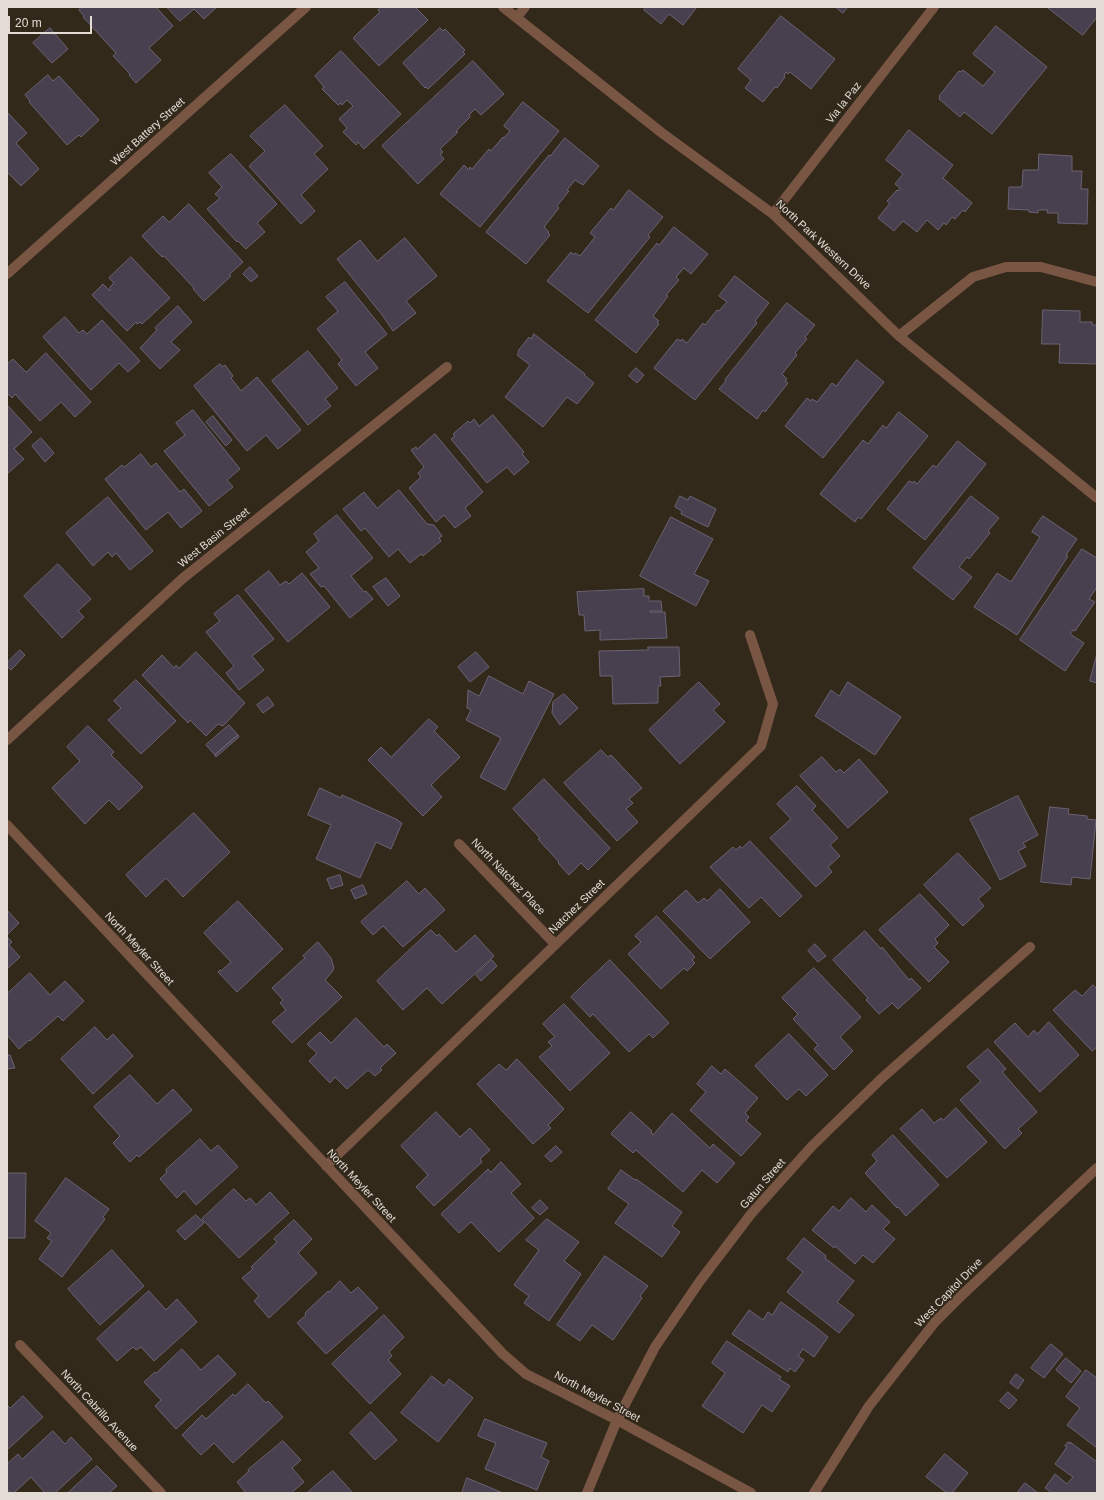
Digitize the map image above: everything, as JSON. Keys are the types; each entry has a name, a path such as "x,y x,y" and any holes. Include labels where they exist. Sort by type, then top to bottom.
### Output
{"street":[{"name":"West Battery Street","path":"7,274 306,7"},
{"name":"North Park Western Drive","path":"503,7 662,133 774,214 900,336 1097,498"},
{"path":"517,17 525,7"},
{"name":"Via la Paz","path":"774,214 934,7"},
{"path":"900,336 973,277 1006,267 1041,267 1097,282"},
{"name":"West Basin Street","path":"7,740 182,579 447,367"},
{"name":"Natchez Street","path":"326,1166 761,746 773,704 750,635"},
{"name":"North Meyler Street","path":"7,825 503,1354 526,1374 617,1420 751,1493"},
{"name":"North Natchez Place","path":"459,844 555,944"},
{"name":"Gatun Street","path":"587,1493 617,1420 655,1347 700,1281 751,1214 812,1146 882,1078 1030,947"},
{"name":"West Capitol Drive","path":"814,1493 869,1406 935,1322 1097,1168"},
{"name":"North Cabrillo Avenue","path":"20,1345 161,1493"}],"building":[{"path":"82,7 156,7 173,26 149,48 161,60 136,83 129,75 130,74 113,56 116,53 83,17 84,16 79,10"},
{"path":"167,7 217,7 204,19 194,9 180,21"},
{"path":"381,7 415,7 428,20 379,66 353,38 380,12 378,10"},
{"path":"646,7 697,7 683,25 669,14 661,24 644,10"},
{"path":"836,7 848,7 843,13"},
{"path":"1047,7 1097,7 1097,17 1083,35"},
{"path":"781,16 835,59 811,89 790,72 788,74 786,72 785,77 777,88 775,87 763,102 745,88 751,80 738,69"},
{"path":"996,26 1047,67 992,134 964,112 960,117 939,99 939,96 959,71 961,72 963,70 983,86 995,72 973,54"},
{"path":"50,28 68,49 52,63 33,43"},
{"path":"440,28 443,31 445,29 465,50 463,52 465,54 428,89 426,87 425,88 403,63"},
{"path":"341,51 401,114 364,149 358,142 356,145 343,132 347,128 339,119 353,106 347,100 342,105 341,103 338,105 322,89 324,87 315,76"},
{"path":"473,61 504,94 481,115 475,109 469,115 470,117 456,131 458,132 440,149 443,152 440,154 444,159 418,184 382,146"},
{"path":"48,75 53,81 59,76 99,120 81,137 79,135 67,145 29,102 30,101 25,95"},
{"path":"523,102 559,131 480,227 440,194 464,165 469,170 470,167 472,169 489,149 491,151 503,137 504,138 510,131 504,126"},
{"path":"285,105 323,146 314,154 328,169 301,195 315,211 301,224 249,166 265,151 250,136"},
{"path":"7,112 27,133 16,143 39,169 21,186 7,172"},
{"path":"909,130 953,165 943,178 972,203 965,212 963,210 955,219 952,217 946,225 944,223 938,230 927,220 917,232 903,221 894,231 878,218 890,203 887,201 900,188 895,184 903,174 886,160"},
{"path":"565,138 599,166 583,185 575,180 567,190 569,191 557,206 559,208 544,227 550,235 526,264 486,232 549,155 550,156"},
{"path":"231,154 277,204 257,223 265,232 246,249 238,241 237,242 207,209 220,198 215,194 222,187 209,173"},
{"path":"1039,154 1072,156 1072,171 1082,171 1081,189 1088,189 1087,224 1058,223 1058,213 1047,213 1048,210 1038,210 1038,213 1029,212 1029,210 1008,209 1009,187 1022,187 1023,170 1038,170"},
{"path":"629,190 663,217 648,235 650,237 588,313 547,281 571,252 574,255 575,253 580,256 595,237 590,233 611,208 613,210"},
{"path":"189,204 243,262 229,275 231,276 204,301 164,256 162,257 142,236 163,216 169,222"},
{"path":"674,227 708,254 691,274 684,268 676,277 679,280 666,295 668,296 653,316 659,321 657,322 659,324 636,353 595,320 657,243 659,245"},
{"path":"405,238 437,276 406,301 416,313 393,331 383,316 337,259 360,240 377,261"},
{"path":"131,257 170,298 142,324 140,322 137,324 136,322 127,331 92,295 103,284 110,291 110,287 114,283 109,278"},
{"path":"250,267 258,276 251,282 243,274"},
{"path":"735,276 769,303 755,321 757,323 695,400 654,368 677,339 681,341 682,339 687,343 703,323 705,325 717,310 719,311 727,302 719,296"},
{"path":"345,282 387,334 365,352 378,368 356,386 338,364 342,360 317,329 338,311 326,297"},
{"path":"787,303 815,325 805,337 807,339 795,353 797,355 782,374 787,379 785,381 788,383 765,412 763,410 757,419 719,389"},
{"path":"178,306 192,322 171,342 180,350 160,369 140,348 157,330 155,328"},
{"path":"1043,310 1080,311 1080,322 1092,322 1092,325 1096,325 1097,322 1097,364 1059,363 1060,344 1042,344"},
{"path":"65,317 79,333 83,330 87,334 102,320 140,361 128,372 119,363 91,390 43,337"},
{"path":"534,334 585,374 584,375 594,383 577,404 567,397 543,427 505,397 530,365 517,355 519,352 518,351 529,337 531,339"},
{"path":"308,351 338,388 325,399 331,406 308,425 272,381"},
{"path":"46,353 91,402 75,417 61,402 40,421 15,394 12,398 7,393 7,364 13,359 26,372"},
{"path":"857,360 884,382 823,458 785,426 807,398 811,401 812,399 817,402 832,383 836,386"},
{"path":"220,364 222,367 225,365 233,376 231,378 241,391 257,377 301,430 278,449 266,435 247,451 194,386"},
{"path":"636,368 644,375 637,383 629,376"},
{"path":"7,405 32,432 14,449 24,459 7,474"},
{"path":"193,410 240,469 227,480 233,487 209,506 164,451 185,435 176,423"},
{"path":"899,412 928,436 861,519 858,517 855,522 820,494 863,440 868,444 883,425 886,428"},
{"path":"493,415 524,452 522,454 529,462 514,475 507,467 487,483 451,439 455,436 453,434 468,421 470,423 474,419 479,426"},
{"path":"213,416 232,440 226,446 206,422"},
{"path":"435,434 483,492 465,508 471,516 455,528 444,515 436,522 409,488 421,477 418,473 424,467 411,450 416,447 417,449"},
{"path":"41,438 54,453 45,462 32,446"},
{"path":"958,441 986,464 925,540 887,509 909,481 913,483 914,481 917,484 933,465 936,467"},
{"path":"141,454 151,467 156,463 180,492 184,489 202,511 181,528 168,512 146,530 105,479 122,465 124,467"},
{"path":"399,490 427,524 434,525 442,536 439,538 441,541 423,556 421,554 410,563 398,549 389,557 365,528 361,531 343,509 364,492 377,508"},
{"path":"680,496 688,500 690,496 716,509 708,527 681,514 682,511 675,507"},
{"path":"971,496 999,518 988,531 990,533 969,559 967,557 959,567 972,577 953,600 913,568"},
{"path":"108,497 153,551 130,570 116,553 112,557 108,552 93,566 66,533"},
{"path":"337,515 373,558 351,576 364,592 366,591 373,599 350,618 324,586 321,587 310,574 319,568 306,552 319,541 314,534"},
{"path":"1043,516 1077,539 1066,555 1068,556 1017,635 974,607 997,573 1011,582 1040,537 1032,532"},
{"path":"671,517 713,539 694,574 709,581 696,606 640,576"},
{"path":"1082,549 1097,558 1097,587 1089,599 1095,602 1075,631 1073,630 1070,634 1084,643 1065,671 1020,640"},
{"path":"58,564 91,599 78,611 84,617 62,638 24,596"},
{"path":"269,571 280,585 286,581 289,584 302,573 330,607 288,642 245,590"},
{"path":"386,578 400,596 388,606 373,587"},
{"path":"644,589 644,596 649,596 649,601 661,601 662,611 650,612 665,612 667,638 600,640 600,630 585,631 584,615 579,615 577,592"},
{"path":"238,595 274,639 252,656 264,670 239,690 226,673 234,666 206,632 220,621 214,614"},
{"path":"648,647 679,647 680,676 660,677 661,686 658,686 658,703 613,704 612,676 600,676 599,651 648,650"},
{"path":"20,650 25,655 11,670 7,666 7,663"},
{"path":"196,652 245,703 223,726 218,724 206,736 190,720 188,723 142,675 162,655 174,668 176,665 179,668"},
{"path":"476,652 489,667 470,682 458,667"},
{"path":"1097,654 1097,683 1090,681"},
{"path":"489,676 523,694 529,681 554,694 505,790 480,777 501,738 466,720 471,710 467,708 468,690 479,696"},
{"path":"136,680 176,721 141,754 108,720 121,708 114,701"},
{"path":"699,682 720,704 713,710 725,722 680,764 649,730"},
{"path":"848,682 901,717 875,755 815,716 831,690 839,696"},
{"path":"564,694 578,708 560,725 552,713 553,702"},
{"path":"268,697 274,705 263,713 257,705"},
{"path":"429,719 438,727 434,731 460,757 431,785 442,797 423,816 368,760 381,747 391,757"},
{"path":"229,725 238,735 215,755 206,745"},
{"path":"88,726 114,752 111,755 143,787 119,810 109,800 85,824 52,788 80,761 67,747"},
{"path":"238,735 239,737 216,757 215,755"},
{"path":"601,750 608,757 611,755 642,788 629,799 633,803 626,809 638,822 617,841 564,783"},
{"path":"822,757 836,772 840,769 844,773 859,759 888,792 848,828 800,776"},
{"path":"544,779 610,848 588,870 581,863 569,875 538,839 540,838 513,809"},
{"path":"797,786 816,806 812,810 838,838 830,845 840,856 828,867 832,872 816,887 770,838 791,819 777,804"},
{"path":"320,788 341,798 342,795 402,823 391,849 376,842 360,878 316,859 331,825 308,815"},
{"path":"1018,796 1038,835 1023,843 1026,847 1018,851 1026,866 1000,880 970,819"},
{"path":"1050,807 1069,809 1068,814 1087,816 1087,819 1096,820 1090,879 1072,877 1071,885 1041,882"},
{"path":"194,813 230,852 183,897 166,878 146,897 126,875"},
{"path":"750,841 802,896 780,917 761,897 749,908 710,867 733,847 736,850 740,846 742,848"},
{"path":"958,853 991,888 978,899 984,906 963,926 924,885"},
{"path":"340,875 343,885 331,889 327,879"},
{"path":"407,881 419,894 425,888 445,910 403,947 383,926 373,935 361,922"},
{"path":"363,885 367,894 355,899 351,890"},
{"path":"720,889 750,922 710,959 663,911 686,890 698,903 704,898 707,901"},
{"path":"920,894 949,925 935,939 938,943 934,947 949,962 929,982 879,930"},
{"path":"238,901 283,949 237,992 218,972 231,962 204,933"},
{"path":"7,910 19,923 7,935"},
{"path":"657,916 695,957 692,960 695,963 687,971 684,968 661,989 628,954 641,942 635,936"},
{"path":"431,930 437,936 439,934 456,952 475,935 494,956 442,1004 427,988 403,1010 377,981"},
{"path":"865,931 881,949 882,947 909,980 911,978 921,988 898,1009 892,1003 879,1014 866,1000 868,998 833,960"},
{"path":"7,937 12,942 9,945 20,957 7,969"},
{"path":"318,942 331,958 334,968 325,980 342,997 292,1043 272,1022 286,1010 280,1003 283,1000 272,988 305,958 303,956"},
{"path":"815,944 826,956 818,962 808,951"},
{"path":"492,960 497,966 481,981 476,975"},
{"path":"610,960 669,1023 653,1038 649,1034 629,1052 593,1014 590,1017 571,997"},
{"path":"814,968 861,1017 840,1037 853,1051 834,1070 814,1049 818,1045 793,1019 798,1014 782,998"},
{"path":"30,973 50,995 65,981 84,1001 63,1021 58,1016 19,1049 7,1035 7,994"},
{"path":"1093,985 1097,989 1097,1047 1092,1051 1053,1010 1075,990 1082,996"},
{"path":"564,1004 610,1053 570,1091 539,1057 552,1046 548,1042 555,1037 543,1024"},
{"path":"356,1018 384,1047 387,1044 396,1053 380,1068 382,1070 375,1076 368,1070 347,1089 335,1077 330,1083 309,1061 317,1053 307,1044 320,1032 331,1043"},
{"path":"1049,1022 1079,1055 1040,1092 994,1042 1015,1023 1028,1037 1034,1030 1037,1034"},
{"path":"95,1027 107,1040 113,1034 133,1056 93,1094 61,1059"},
{"path":"789,1034 828,1075 806,1096 799,1089 787,1100 755,1066"},
{"path":"988,1049 1006,1069 1002,1072 1037,1112 1018,1129 1022,1133 1005,1149 960,1100 981,1081 967,1067"},
{"path":"7,1055 10,1055 15,1068 7,1069"},
{"path":"517,1059 564,1109 548,1125 551,1128 533,1144 477,1084 499,1064 506,1070"},
{"path":"712,1066 721,1074 725,1069 758,1098 745,1113 749,1117 746,1121 761,1134 741,1156 690,1110 706,1092 697,1084"},
{"path":"130,1075 157,1104 173,1089 192,1110 139,1157 137,1155 130,1162 113,1143 120,1136 94,1107"},
{"path":"956,1108 987,1142 947,1178 900,1129 922,1109 934,1123 941,1118 943,1120"},
{"path":"436,1112 460,1137 470,1128 490,1150 480,1159 482,1162 434,1206 416,1187 428,1175 401,1146"},
{"path":"631,1112 652,1131 651,1132 653,1135 672,1113 710,1148 713,1144 735,1163 717,1183 702,1170 683,1192 636,1150 633,1153 611,1134"},
{"path":"893,1135 939,1185 906,1216 865,1173 877,1161 872,1155"},
{"path":"200,1139 211,1151 218,1145 238,1167 196,1205 184,1191 177,1198 160,1179 167,1172 166,1170"},
{"path":"556,1146 562,1152 551,1162 545,1156"},
{"path":"501,1162 521,1184 511,1193 534,1218 499,1252 471,1222 459,1233 441,1214 488,1169 491,1172"},
{"path":"621,1170 682,1212 672,1226 680,1232 662,1257 615,1223 629,1204 608,1189"},
{"path":"7,1173 26,1173 25,1238 7,1238"},
{"path":"66,1178 109,1209 103,1217 105,1219 62,1277 39,1259 52,1241 47,1238 51,1233 35,1221"},
{"path":"234,1189 246,1201 250,1198 256,1205 270,1192 289,1213 239,1258 202,1219"},
{"path":"851,1198 866,1212 872,1205 890,1222 883,1229 895,1239 873,1263 863,1255 855,1264 835,1246 834,1248 812,1230 833,1206 839,1211"},
{"path":"540,1200 548,1208 540,1215 532,1208"},
{"path":"196,1215 204,1223 185,1240 177,1231"},
{"path":"547,1219 579,1242 564,1261 581,1274 549,1321 524,1303 529,1296 514,1285 539,1250 526,1240"},
{"path":"294,1220 312,1239 298,1253 317,1273 269,1318 254,1301 259,1296 242,1278 253,1269 251,1267 277,1242 274,1239"},
{"path":"804,1238 826,1256 825,1258 854,1281 837,1302 854,1315 839,1333 787,1292 803,1272 787,1259"},
{"path":"112,1250 144,1286 100,1325 68,1289"},
{"path":"605,1256 648,1286 640,1296 642,1298 613,1340 592,1325 580,1341 557,1325"},
{"path":"340,1281 351,1293 358,1287 378,1308 326,1354 297,1323 306,1315 305,1313"},
{"path":"149,1291 166,1310 177,1299 197,1322 154,1361 141,1347 136,1350 133,1347 117,1361 97,1339"},
{"path":"781,1302 828,1337 814,1357 803,1349 798,1356 804,1360 795,1372 790,1368 788,1372 732,1334 749,1310 763,1320 768,1312 772,1315"},
{"path":"384,1315 404,1337 389,1352 392,1356 388,1360 401,1374 370,1404 332,1364"},
{"path":"727,1341 781,1377 779,1379 790,1386 772,1412 762,1405 743,1433 702,1406 725,1373 712,1363"},
{"path":"1051,1344 1063,1354 1044,1378 1031,1368"},
{"path":"182,1349 201,1370 218,1355 236,1374 176,1429 155,1406 161,1400 144,1382"},
{"path":"1066,1358 1081,1371 1071,1383 1056,1370"},
{"path":"1086,1370 1097,1378 1097,1448 1067,1425 1080,1408 1066,1397"},
{"path":"1016,1374 1024,1380 1018,1389 1010,1383"},
{"path":"432,1376 444,1386 449,1379 473,1398 438,1442 401,1413"},
{"path":"248,1384 266,1403 268,1401 283,1417 233,1463 214,1443 201,1455 182,1435 202,1415 206,1419 233,1394 235,1396"},
{"path":"1008,1392 1017,1400 1009,1409 1000,1401"},
{"path":"23,1396 43,1417 7,1450 7,1405 10,1408"},
{"path":"371,1412 397,1440 375,1460 350,1433"},
{"path":"485,1419 547,1443 541,1457 549,1461 537,1490 485,1469 496,1443 478,1436"},
{"path":"53,1431 65,1444 71,1437 92,1459 55,1493 45,1493 31,1477 14,1493 11,1493 7,1489 7,1464 18,1454 22,1459"},
{"path":"283,1441 301,1460 292,1468 304,1482 291,1493 246,1493 237,1482 249,1471 248,1470"},
{"path":"1068,1442 1097,1462 1097,1493 1052,1493 1045,1488 1055,1474 1067,1484 1073,1477 1055,1464 1067,1447 1065,1446"},
{"path":"945,1454 968,1473 952,1493 947,1493 926,1477"},
{"path":"97,1466 117,1486 109,1493 68,1493"},
{"path":"333,1471 353,1493 307,1493 319,1482"},
{"path":"467,1478 503,1493 462,1493"},
{"path":"1025,1483 1038,1493 1017,1493"}]}
